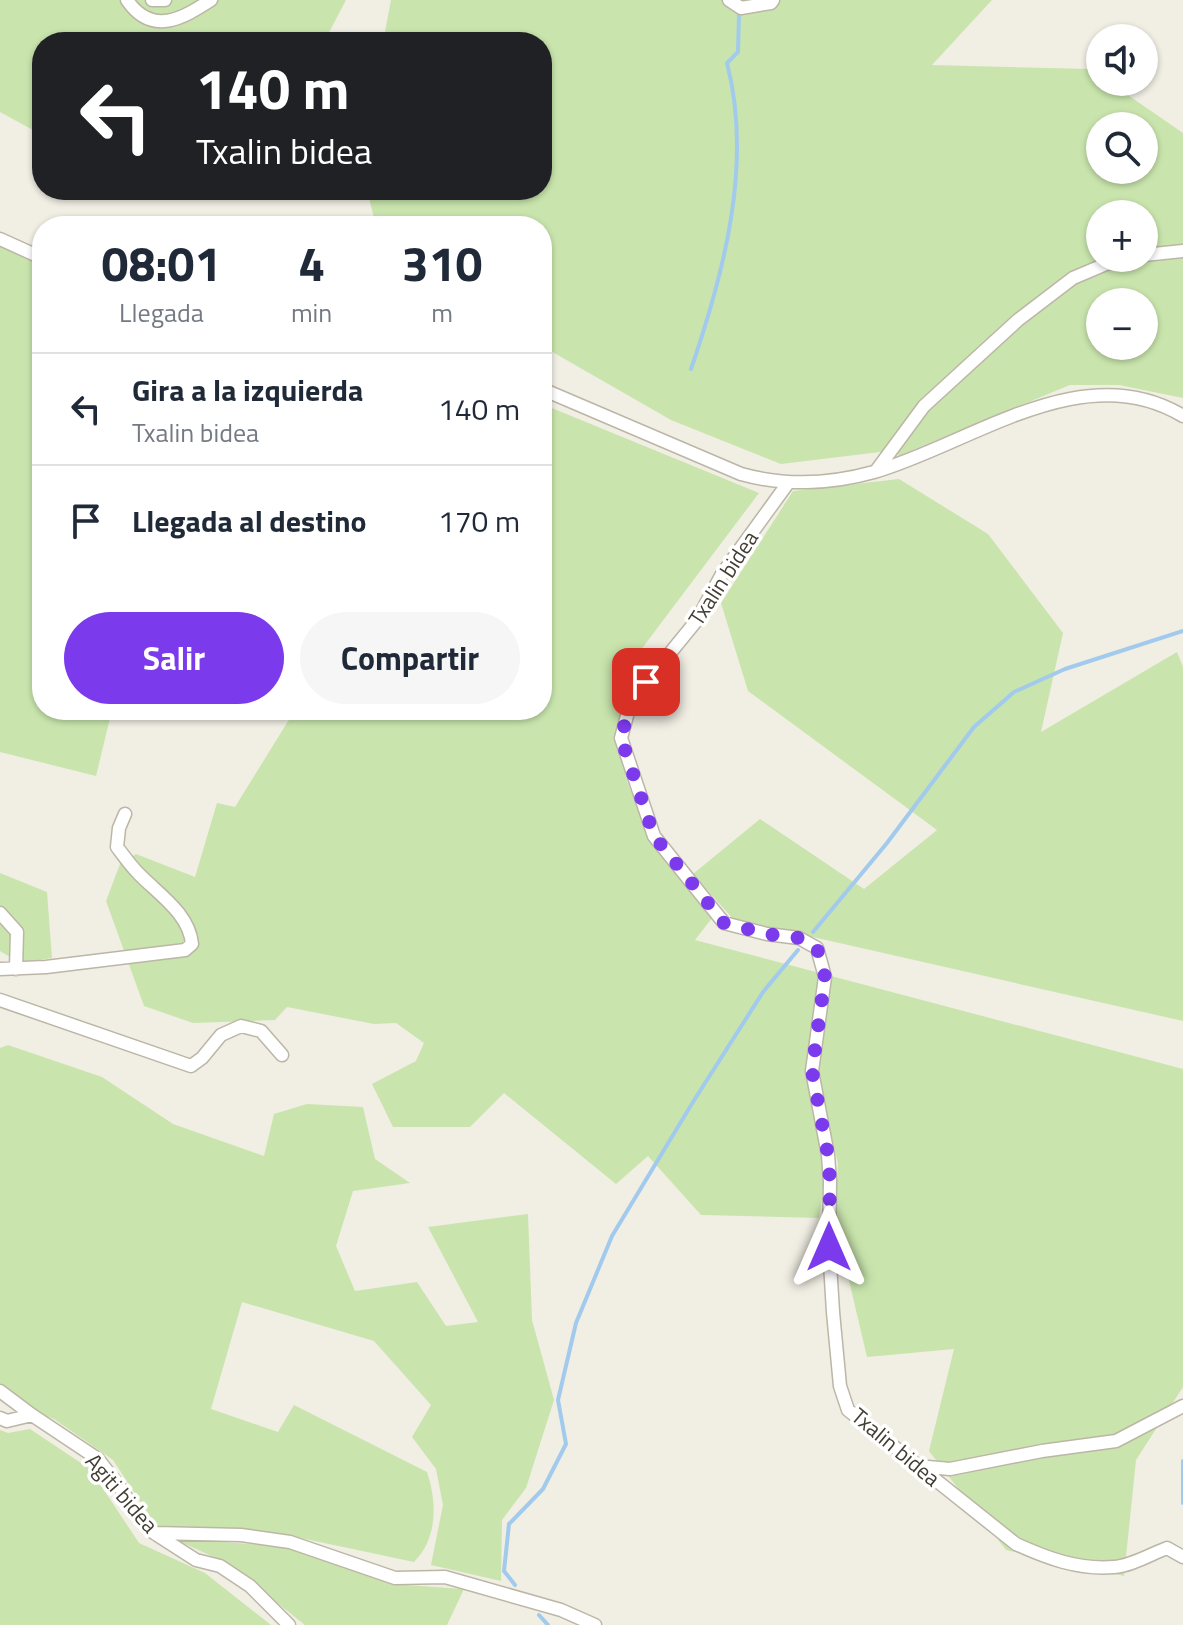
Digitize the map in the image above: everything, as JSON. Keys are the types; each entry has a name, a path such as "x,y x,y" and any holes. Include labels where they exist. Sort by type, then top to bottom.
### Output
{"street":[{"path":"127,0 135,10 158,22 183,18 211,0"},
{"path":"152,0 165,0"},
{"path":"729,0 741,8 771,3 773,0"},
{"path":"0,239 32,253"},
{"path":"1158,254 1183,251"},
{"path":"876,471 924,406 1008,328 1073,278 1087,272"},
{"path":"552,393 741,474 788,483 838,479 876,471 1062,399 1110,394 1154,403 1183,416"},
{"name":"Txalin bidea","path":"788,483 722,574 697,620 631,701 621,738 654,836 724,923 799,938 817,948 825,977 812,1071 828,1155 829,1247 840,1386 848,1410 1016,1544 1045,1557 1073,1566 1116,1567 1167,1548 1183,1557"},
{"path":"0,969 185,950 192,944 190,929 117,847 119,828 125,814"},
{"path":"0,913 17,932 16,969"},
{"path":"0,1000 191,1066 221,1035 241,1026 261,1031 282,1055"},
{"name":"Agiti bidea","path":"0,1391 98,1459 134,1511 154,1533 196,1560 220,1566 250,1586 289,1625"},
{"path":"917,1466 950,1469 1042,1451 1116,1441 1183,1406"},
{"path":"0,1418 7,1421 32,1415"},
{"path":"154,1533 241,1535 290,1542 395,1578 445,1577 561,1610 595,1625"}],"green space":[{"path":"0,0 346,0 329,32 32,32 32,130 0,112"},
{"path":"391,0 992,0 932,65 1086,69 1086,96 1129,96 1153,112 1086,112 1086,184 1158,184 1158,116 1183,133 1183,398 1119,385 1070,385 900,455 880,452 781,464 671,420 552,352 552,216 374,216 370,200 552,200 552,32 385,32"},
{"path":"0,246 32,260 32,720 110,720 96,776 0,752"},
{"path":"552,408 759,493 637,655 616,736 627,781 648,835 712,918 695,940 1183,1069 1183,1387 1136,1460 1124,1576 1006,1550 929,1451 954,1349 867,1357 834,1217 838,1164 821,1092 810,1096 823,1156 819,1218 701,1215 648,1156 616,1184 504,1093 470,1127 393,1127 372,1084 416,1061 424,1043 396,1023 374,1024 287,1007 275,1020 193,1023 144,1006 106,901 120,864 136,854 195,877 217,803 235,807 289,720 552,720"},
{"path":"899,479 988,534 1063,633 1041,732 1177,652 1183,667 1183,1021 733,919 693,874 760,819 864,889 937,830 748,691 721,603 793,491"},
{"path":"0,873 47,892 52,958 20,963 0,951"},
{"path":"8,1045 102,1077 173,1124 264,1156 274,1114 307,1104 363,1107 375,1159 410,1183 353,1191 336,1246 355,1291 417,1282 446,1326 478,1322 428,1227 528,1214 532,1320 554,1400 526,1488 502,1520 501,1581 431,1565 443,1505 436,1469 412,1437 431,1405 374,1341 242,1302 211,1409 278,1432 294,1405 427,1472 433,1495 433,1519 428,1542 414,1562 237,1528 157,1527 113,1460 54,1419 0,1398 0,1048"},
{"path":"30,1429 90,1469 139,1543 205,1573 271,1625 0,1625 0,1430 8,1433"},
{"path":"172,1538 289,1547 392,1584 464,1589 447,1625 305,1625 227,1563"}],"waterway":[{"path":"691,369 714,295 731,218 737,140 727,63 738,52 739,14"},
{"path":"813,932 887,843 974,727 1014,692 1065,669 1183,631"},
{"path":"515,1585 504,1571 509,1524 543,1489 566,1444 558,1400 576,1323 612,1236 763,992 798,950"},
{"path":"1183,1461 1183,1503"},
{"path":"539,1615 548,1625"}],"route":[{"path":"646,682 631,701 621,738 654,836 724,923 799,938 817,948 825,977 812,1071 828,1155 829,1247"}]}
